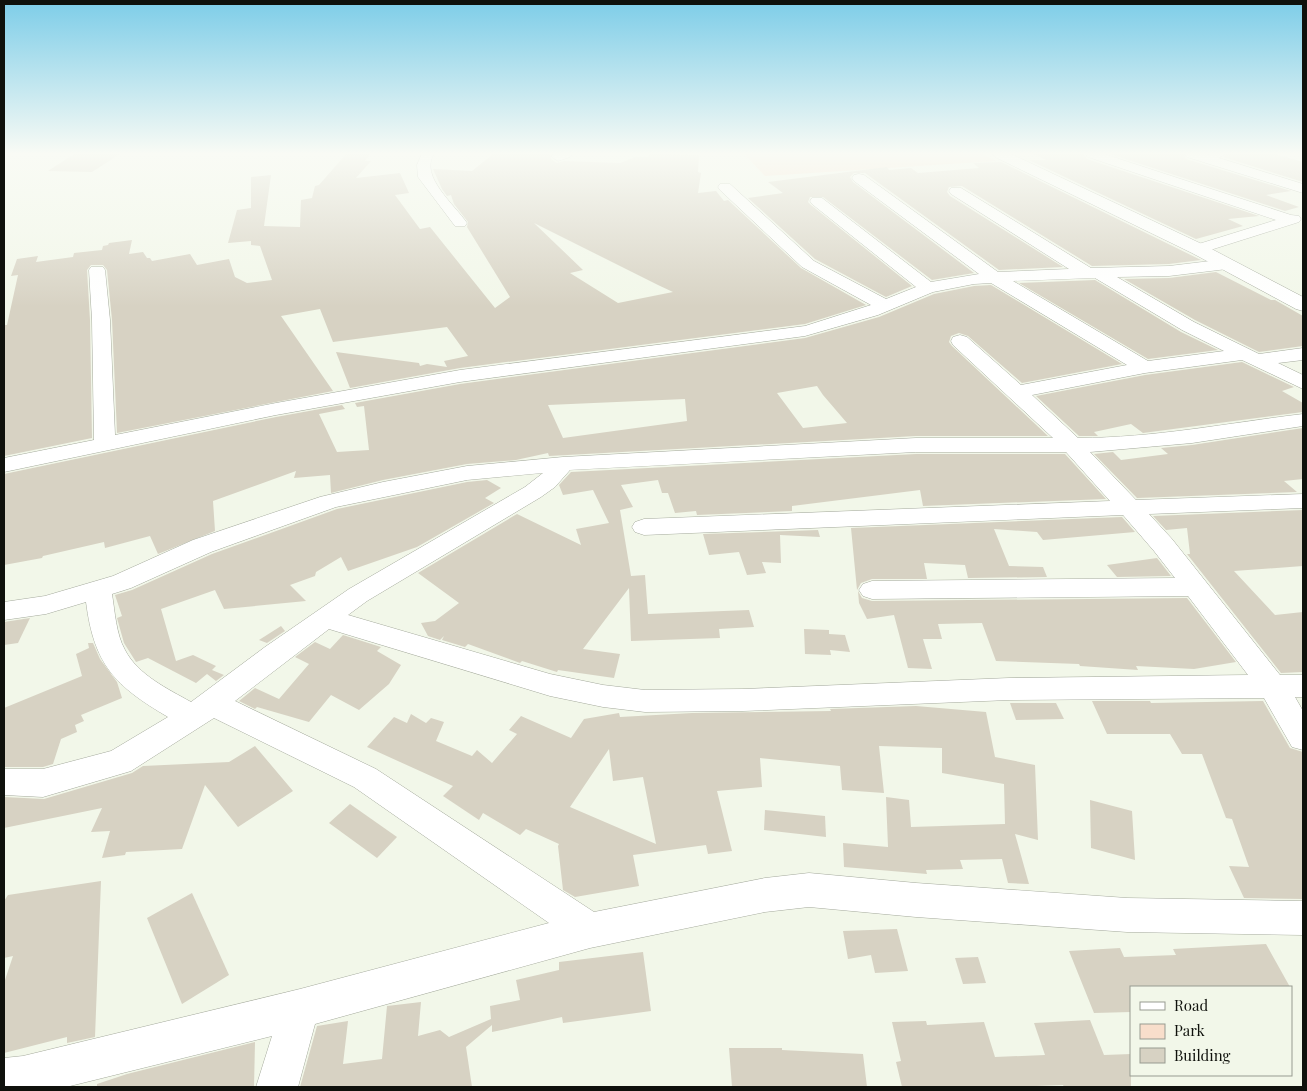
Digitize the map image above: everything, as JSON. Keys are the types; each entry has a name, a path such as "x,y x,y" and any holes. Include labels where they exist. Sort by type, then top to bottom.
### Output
{"street":[{"path":"446,205 460,223"},
{"path":"744,205 808,264 884,305"},
{"path":"822,205 928,288"},
{"path":"896,205 995,278 1145,367"},
{"path":"979,205 1090,272 1179,322 1303,383"},
{"path":"1105,205 1227,264 1303,305"},
{"path":"1255,205 1297,218"},
{"path":"1198,250 1297,218"},
{"path":"4,465 266,411 460,376 805,331 836,323 928,288 974,280 1090,272 1169,271 1227,264"},
{"path":"97,270 102,320 105,444"},
{"path":"960,341 1072,445 1163,545 1274,688 1303,738"},
{"path":"1017,392 1145,367 1303,354"},
{"path":"4,611 46,605 122,582 202,546 354,494 467,473 563,464 916,445 1105,445 1192,437 1303,420"},
{"path":"4,782 43,783 120,762 202,710 275,654 358,595 533,492 547,482 563,464"},
{"path":"644,527 1303,501"},
{"path":"872,590 1196,588"},
{"path":"98,590 104,630 114,657 137,682 365,778 590,930"},
{"path":"325,618 550,685 603,696 645,701 743,700 1009,689 1274,688 1303,686"},
{"path":"4,1079 23,1077 300,1010 590,930 765,895 809,890 916,900 1127,915 1303,918"},
{"path":"277,1087 300,1010"}],"building":[{"path":"251,205 267,205 264,226 300,227 301,205 402,205 420,229 430,227 495,308 510,297 467,227 468,222 455,205 733,205 801,268 866,305 805,324 460,368 350,388 336,352 419,363 420,366 427,364 447,367 444,361 468,356 447,327 333,342 320,309 281,316 333,391 117,433 112,320 107,270 103,265 91,265 87,270 90,320 92,438 4,456 4,325 7,325 18,275 11,276 17,259 38,256 36,262 73,257 74,253 102,250 103,246 109,243 132,240 129,254 143,252 152,261 190,254 197,265 229,259 235,277 247,283 272,280 260,246 251,245 251,241 228,243 237,210 251,208","holes":["534,223 673,292 618,303 570,273 583,270"]},
{"path":"756,205 811,205 912,286 886,297 815,259"},
{"path":"833,205 883,205 974,273 932,280"},
{"path":"909,205 964,205 1063,267 999,270"},
{"path":"993,205 1089,205 1201,260 1169,264 1092,266"},
{"path":"1124,205 1226,205 1259,216 1228,219 1243,226 1196,239"},
{"path":"1266,205 1293,205 1299,207 1285,211"},
{"path":"1216,272 1271,300 1275,300 1303,316 1303,346 1259,352 1195,320 1124,279 1169,278"},
{"path":"1095,280 1181,332 1218,350 1148,359 1019,283"},
{"path":"991,285 1122,364 1022,383 968,336 959,333 951,336 949,342 952,346 1048,436 916,436 549,456 548,453 516,460 467,464 383,480 331,493 330,475 294,478 296,471 213,501 215,531 158,554 150,536 105,548 104,542 43,556 42,558 4,565 4,474 342,405 345,409 319,414 337,452 369,450 364,406 357,407 355,403 460,384 805,338 879,317 934,294 974,286","holes":["817,386 823,395 847,423 803,428 777,393","685,399 687,421 563,438 548,405"]},
{"path":"1242,362 1294,387 1282,391 1303,403 1303,412 1143,433 1131,424 1094,432 1098,436 1079,436 1036,396 1145,375"},
{"path":"1303,428 1303,479 1284,481 1297,492 1137,498 1094,454 1113,452 1121,460 1168,454 1161,448"},
{"path":"916,454 1065,454 1106,499 923,506 920,490 792,506 792,511 697,515 696,511 675,513 668,493 662,493 658,480 621,485 633,507 620,510 631,576 645,575 648,614 749,610 754,627 719,629 720,638 631,641 629,588 583,649 620,654 614,678 558,670 557,672 522,661 520,663 468,644 465,647 442,640 444,636 440,640 428,636 421,623 435,621 459,603 418,573 517,514 581,545 576,529 609,523 593,490 563,495 559,485 571,472"},
{"path":"487,480 501,488 485,498 494,503 417,547 348,571 341,557 316,572 315,576 290,585 306,601 224,609 215,590 161,609 176,661 193,655 216,666 212,670 224,675 216,681 207,674 196,683 148,658 136,662 124,643 117,618 122,616 115,595 132,590 212,554 337,509 467,482"},
{"path":"1303,510 1303,566 1234,571 1275,615 1303,612 1303,672 1281,673 1187,554 1190,554 1187,528 1166,530 1153,516"},
{"path":"1122,517 1135,532 1043,540 1037,532 994,529 1009,566 1043,567 1047,577 968,578 965,565 924,563 927,579 872,579 861,583 857,590 851,528"},
{"path":"818,530 820,537 780,535 781,563 762,562 766,573 747,575 739,552 709,555 703,534"},
{"path":"1157,558 1171,576 1117,577 1107,565"},
{"path":"858,591 862,598 872,601 1187,598 1236,662 1194,669 1136,666 1138,670 1080,666 1079,664 996,661 982,623 938,624 942,639 923,639 932,669 908,668 894,615 867,619 859,603"},
{"path":"30,618 18,643 4,645 4,622"},
{"path":"281,626 285,631 267,643 259,640"},
{"path":"804,629 829,630 829,634 845,635 850,652 830,650 831,655 805,654"},
{"path":"343,635 381,647 377,651 401,665 389,684 359,710 331,695 309,722 257,707 255,709 239,701 255,688 279,699 309,664 295,657 315,642 330,649"},
{"path":"88,643 93,643 100,659 117,682 122,698 81,715 84,721 75,725 77,732 61,739 53,764 43,767 4,767 4,708 82,676 76,654 89,648"},
{"path":"1092,701 1150,701 1151,703 1263,701 1290,748 1303,752 1303,899 1244,898 1229,866 1249,867 1232,819 1226,818 1202,754 1182,754 1170,734 1107,734"},
{"path":"1010,703 1056,703 1064,719 1016,720"},
{"path":"916,706 986,712 995,757 1035,765 1038,840 1015,834 1029,884 1008,883 1002,859 960,860 963,869 926,870 927,874 844,867 843,843 888,847 886,797 909,800 911,827 1005,824 1004,784 942,773 942,748 879,746 884,793 842,790 840,766 760,758 762,787 717,791 732,851 708,854 706,845 633,855 639,886 575,897 563,890 559,844 526,829 520,835 483,813 479,820 443,796 453,786 367,747 394,717 407,723 411,714 426,723 431,718 444,722 436,741 472,756 477,750 492,763 517,734 509,730 521,716 571,738 584,719 619,713 620,717 692,713 831,711 830,709","holes":["609,749 613,781 643,777 656,844 570,807"]},
{"path":"255,746 293,791 238,827 205,785 182,849 126,852 125,855 102,858 110,831 91,832 102,808 4,828 4,797 44,799 132,773 143,766 229,762"},
{"path":"1090,800 1132,811 1135,860 1091,848"},
{"path":"350,804 397,837 377,858 329,823"},
{"path":"765,810 825,816 826,837 764,830"},
{"path":"101,881 95,1037 67,1043 67,1037 4,1053 4,983 13,956 4,958 4,901 8,895"},
{"path":"192,893 229,975 182,1004 147,918"},
{"path":"897,929 908,971 875,973 871,955 848,959 843,931"},
{"path":"1266,944 1289,986 1130,986 1130,1012 1094,1013 1069,951 1120,948 1124,957 1176,955 1173,949"},
{"path":"643,952 651,1011 563,1023 562,1017 492,1032 492,1025 466,1047 472,1087 300,1087 317,1026 348,1021 343,1064 382,1059 387,1006 421,1002 418,1036 440,1030 449,1037 491,1019 490,1006 520,1000 516,980 559,970 559,962"},
{"path":"978,957 986,983 963,984 955,958"},
{"path":"1090,1020 1104,1055 1130,1054 1131,1087 1064,1087 1063,1085 902,1087 896,1062 901,1061 892,1022 926,1021 927,1025 984,1022 995,1057 1045,1055 1034,1023"},
{"path":"255,1042 254,1087 97,1087 97,1084 127,1074"},
{"path":"729,1048 782,1048 782,1050 863,1054 867,1087 732,1087"}]}
